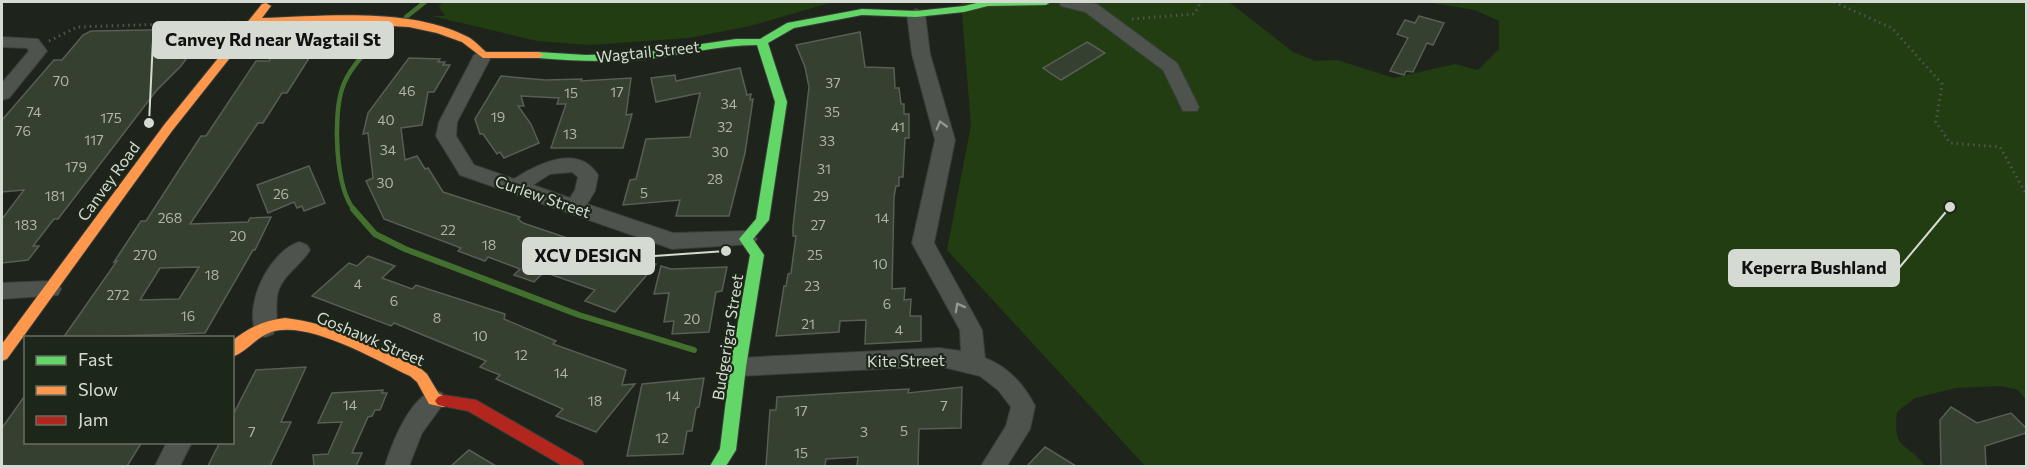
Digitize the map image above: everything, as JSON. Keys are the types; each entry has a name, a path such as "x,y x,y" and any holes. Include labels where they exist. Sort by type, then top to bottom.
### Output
{"street":[{"name":"Canvey Road","path":"2,355 168,128 270,2"},
{"name":"Wagtail Street","path":"483,55 515,53 586,58 640,56 736,42 762,42 791,25 862,12 916,14 964,9 988,3 1046,2"},
{"path":"1066,2 1091,9 1171,67 1190,107"},
{"path":"916,14 921,54 945,141 923,243 971,330 974,363"},
{"path":"253,22 358,18 408,22 476,44 483,55"},
{"path":"2,42 27,42 38,48 34,58 2,94"},
{"path":"746,239 762,220 780,102 762,42"},
{"name":"Curlew Street","path":"483,55 448,122 446,136 467,170 672,241 746,239"},
{"path":"516,187 545,168 576,165 588,175 588,183 574,207"},
{"name":"Budgerigar Street","path":"718,466 728,450 738,367 757,255 746,239"},
{"path":"234,349 252,335 266,328 262,303 268,286 299,250"},
{"path":"2,291 50,290"},
{"name":"Goshawk Street","path":"266,328 287,324 307,327 415,372 426,382 429,394 434,400"},
{"name":"Kite Street","path":"738,367 939,357 990,367 1007,382 1023,406 1018,429 994,466"},
{"path":"396,466 412,428 434,400 471,405 576,466"},
{"path":"167,466 179,444"}],"path":[{"path":"1110,22 1148,16 1194,14 1201,2"},
{"path":"1834,2 1892,28 1942,84 1936,122 1950,143 2000,147 2026,194"},
{"path":"45,43 77,27 236,22"}],"green space":[{"path":"442,2 833,2 750,26 689,38 589,45 537,41 432,16 445,16 439,7"},
{"path":"961,2 1229,2 1293,52 1315,61 1337,60 1394,78 1455,64 1478,70 1499,49 1499,21 1475,10 1426,2 2026,2 2026,400 2018,390 2001,386 1956,388 1915,398 1897,412 1897,434 1902,445 1925,466 1145,466 947,250 971,125"}],"building":[{"path":"1419,16 1444,23 1433,45 1427,43 1413,72 1406,71 1404,75 1390,71 1408,38 1397,34 1405,20 1415,23"},
{"path":"208,29 181,66 156,91 58,219 54,219 33,246 39,246 28,260 2,263 2,219 24,190 2,192 2,120 54,60 62,60 83,35 91,31"},
{"path":"860,32 865,67 894,68 895,88 899,88 901,104 904,104 904,114 909,114 909,138 905,138 903,177 899,177 899,186 896,186 894,197 892,289 905,288 904,300 911,299 910,316 921,316 921,341 865,344 866,320 840,321 839,332 776,336 784,286 786,286 788,274 791,273 796,236 793,236 793,227 809,87 805,67 796,45"},
{"path":"323,36 287,93 282,93 263,123 258,123 190,224 248,222 250,218 271,217 255,250 205,333 64,336 117,261 114,262 141,221 146,221 201,136 206,136 256,61 269,61 284,37","holes":["199,267 179,299 140,300 160,268"]},
{"path":"1087,42 1105,53 1061,80 1043,68"},
{"path":"409,58 440,59 438,62 450,65 434,92 428,92 422,125 401,128 405,160 417,156 425,169 428,168 443,192 520,217 518,219 523,223 582,243 594,242 610,247 607,251 636,261 639,258 656,264 615,312 585,301 595,290 544,272 534,282 514,275 520,269 488,257 485,261 458,251 461,248 384,219 366,181 373,178 368,133 363,134 368,113"},
{"path":"740,68 747,95 751,94 750,100 753,99 745,153 729,216 676,216 680,200 623,205 630,180 636,179 646,139 690,137 700,93 656,102 651,78 675,75 676,81"},
{"path":"501,76 545,80 582,79 581,81 631,78 626,115 632,114 623,148 551,148 566,104 557,104 559,98 521,96 524,106 518,106 531,124 539,143 504,158 500,152 497,154 483,134 480,134 475,119"},
{"path":"309,166 325,203 304,211 302,206 297,208 294,202 268,213 257,185"},
{"path":"368,256 395,266 382,278 412,289 416,285 505,314 504,319 556,341 553,344 626,370 622,385 635,384 596,432 556,416 563,409 496,379 500,375 480,367 486,361 394,323 391,326 312,296 349,263 357,266"},
{"path":"661,266 671,269 727,267 722,291 716,292 709,332 672,334 674,321 664,322 669,293 654,294"},
{"path":"306,367 281,422 291,422 270,466 208,466 219,444 234,444 234,413 256,370"},
{"path":"704,378 699,407 696,408 692,431 687,431 683,454 627,456 642,384"},
{"path":"962,387 961,428 919,429 918,466 857,466 858,457 826,459 825,466 766,466 770,410 776,410 777,397 909,389 908,393"},
{"path":"383,390 382,393 387,393 380,410 375,410 372,416 368,417 352,453 362,453 356,466 314,466 313,455 328,454 342,422 318,423 332,393"},
{"path":"24,397 24,444 141,444 127,466 2,466 2,428"},
{"path":"1951,407 1977,423 2011,413 2026,428 2026,433 1985,446 1986,466 1941,466 1940,420"},
{"path":"1045,447 1076,466 1027,466"},
{"path":"469,450 496,466 451,466"}],"waterway":[{"path":"406,17 425,2"},
{"path":"355,211 348,201 340,170 337,134 339,101 348,75 380,37"},
{"path":"353,209 375,234 405,249 579,315 694,350"}],"traffic: fast":[{"path":"538,55 586,58 640,56 736,42 762,42 791,25 862,12 916,14 964,9 988,3 1046,2"},
{"path":"718,466 728,450 738,367 757,255 746,239 762,220 781,102 762,42"}],"traffic: slow":[{"path":"2,355 168,128 266,6"},
{"path":"253,22 375,20 440,30 466,40 483,55 538,55"},
{"path":"234,349 249,336 270,326 300,325 351,342 415,372 422,378 434,400 443,401"}],"traffic: jam":[{"path":"443,401 471,405 576,466"}],"place":[{"name":"Canvey Rd near Wagtail St","path":"149,123"},
{"name":"Keperra Bushland","path":"1950,207"},
{"name":"XCV DESIGN","path":"726,251"}]}
